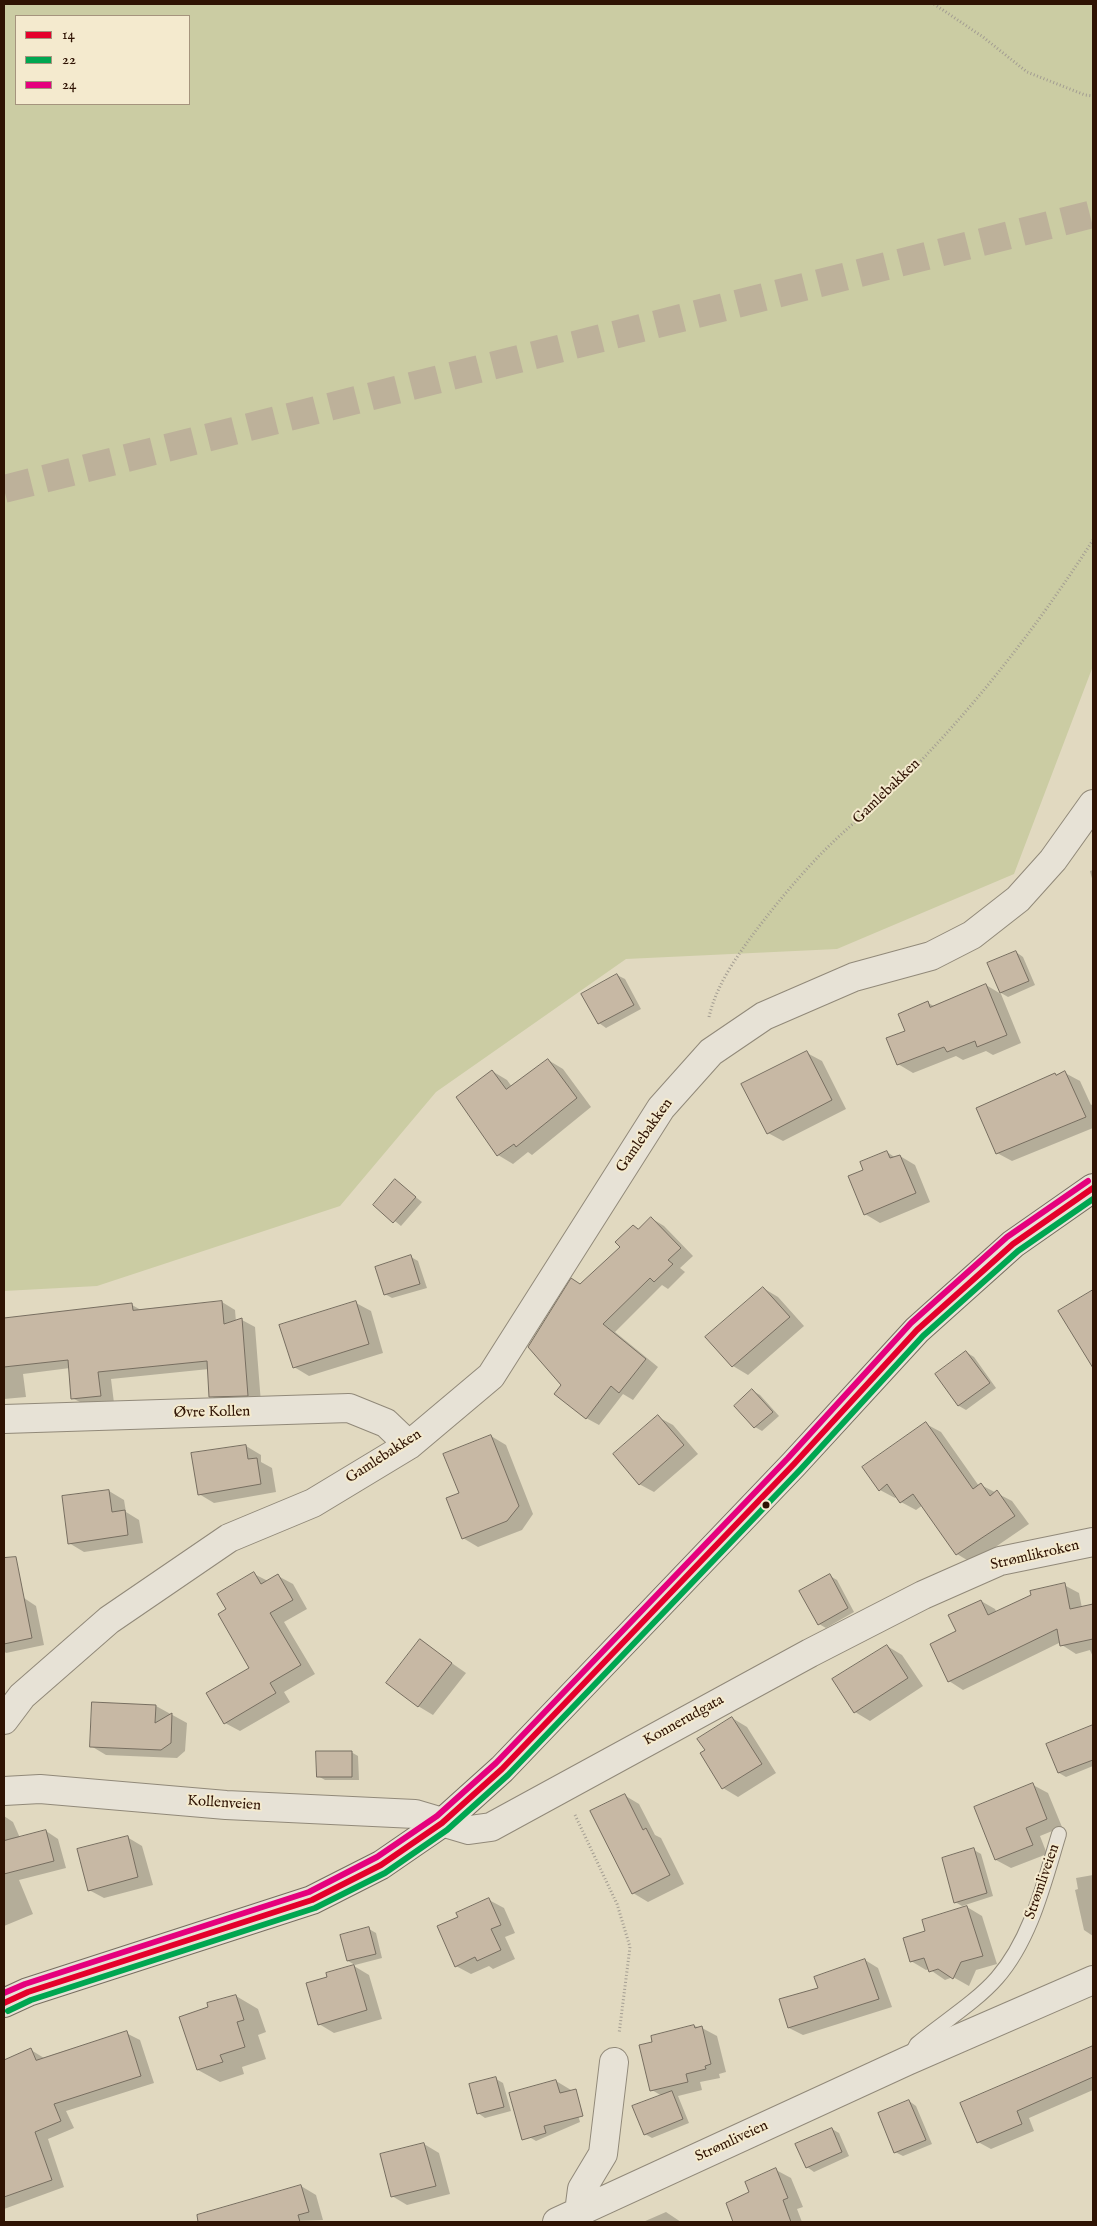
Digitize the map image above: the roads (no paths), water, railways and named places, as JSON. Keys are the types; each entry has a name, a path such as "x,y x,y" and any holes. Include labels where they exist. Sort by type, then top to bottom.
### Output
{"street":[{"name":"Gamlebakken","path":"4,1720 22,1696 109,1620 221,1543 313,1503 409,1445 491,1376 661,1108 711,1052 764,1016 854,977 931,956 972,935 1018,900 1054,860 1093,804"},
{"path":"4,2004 28,1992 312,1900 381,1865 442,1823 502,1769 800,1458 918,1330 1013,1244 1054,1213 1093,1188"},
{"name":"Øvre Kollen","path":"4,1419 349,1408 386,1423 409,1445"},
{"name":"Strømlikroken","path":"923,1595 1000,1561 1093,1542"},
{"name":"Konnerudgata","path":"442,1823 469,1830 491,1827 810,1653 923,1595"},
{"name":"Kollenveien","path":"4,1791 40,1789 226,1805 415,1814 442,1823"},
{"name":"Strømliveien","path":"568,2217 907,2061 1093,1980"},
{"path":"568,2217 603,2154 614,2062"}],"lane":[{"name":"Strømliveien","path":"907,2061 917,2044 979,1996 998,1977 1014,1954 1029,1925 1059,1834"}],"tunnel":[{"path":"4,489 1093,214"}]}
